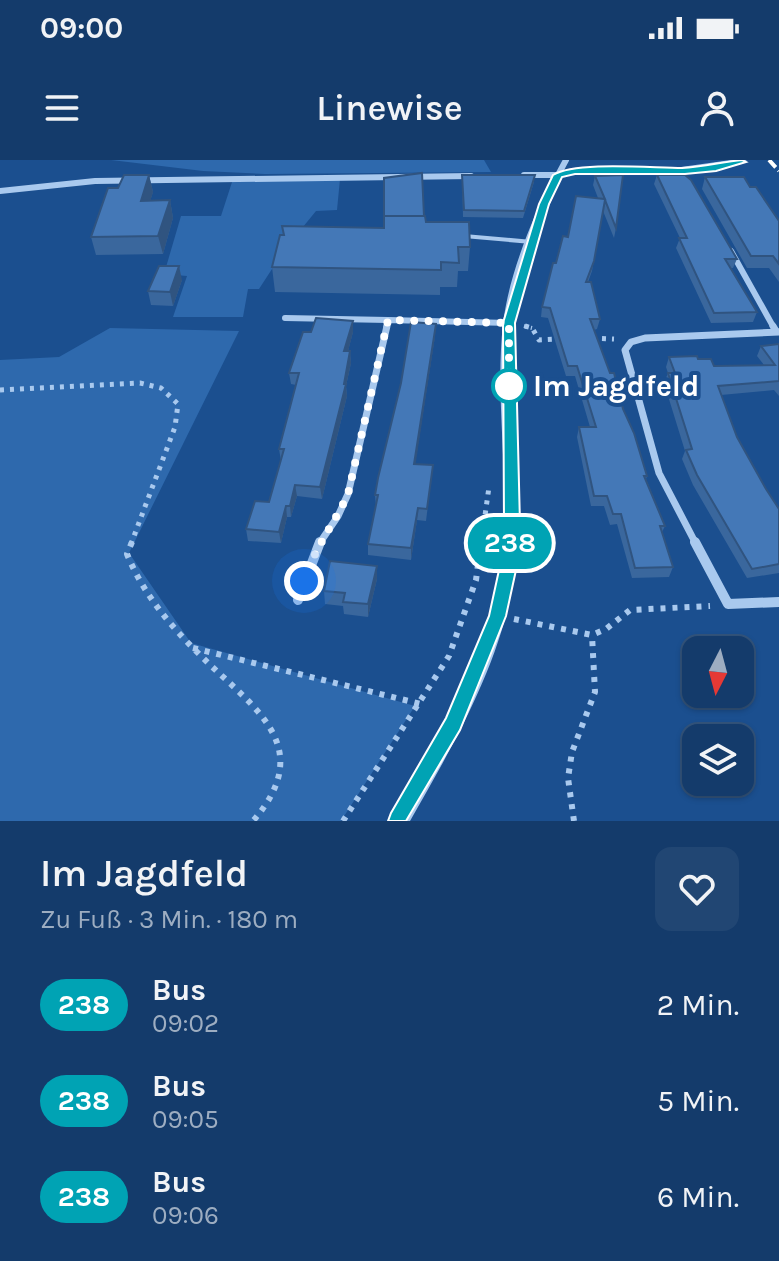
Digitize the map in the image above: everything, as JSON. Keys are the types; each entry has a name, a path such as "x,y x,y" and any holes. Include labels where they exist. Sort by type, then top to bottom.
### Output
{"street":[{"path":"399,821 453,724 498,616 508,570 512,524 509,323 544,204 566,160"},
{"path":"514,175 558,175 575,171 685,171 716,168 743,160"},
{"path":"685,171 693,184"},
{"path":"0,191 111,180 483,176"},
{"path":"723,238 778,331 645,338 631,342 625,350 659,473 728,604 779,602"},
{"path":"285,318 509,323"},
{"path":"298,600 314,552 348,494 388,320"}],"lane":[{"path":"462,236 532,242"}],"path":[{"path":"532,328 539,340 570,339"},
{"path":"586,338 631,342"},
{"path":"0,390 127,383 152,385 169,393 178,404 175,427 127,554 134,576 192,648 259,711 276,734 282,756 280,778 269,804 253,821"},
{"path":"343,821 449,656 476,580 491,472"},
{"path":"498,616 592,635 606,629 630,610 728,604"},
{"path":"574,821 568,778 572,752 595,692 592,635"},
{"path":"192,648 421,704"}],"shaded area":[{"path":"111,160 484,160 491,172 265,174 203,171"},
{"path":"233,179 340,179 337,210 316,211 285,249 259,289 248,289 243,317 173,317 187,276 164,274 181,216 221,216"},
{"path":"110,328 239,331 129,553 191,643 415,706 341,821 0,821 0,360 59,357"}],"building":[{"path":"422,173 424,216 384,216 384,178"},
{"path":"124,175 149,175 141,201 170,200 158,236 91,237 108,188 118,188"},
{"path":"462,175 535,175 524,211 464,210"},
{"path":"623,175 616,228 605,200 594,261 586,282 591,282 600,319 590,319 610,373 614,373 623,409 647,476 644,476 665,526 660,526 673,567 635,568 621,514 613,514 607,496 594,496 579,427 596,427 577,366 568,366 550,308 542,307 563,236 568,237 576,196 605,199 595,176"},
{"path":"657,175 685,175 691,180 737,259 725,259 757,312 714,313 679,238 687,238"},
{"path":"705,177 744,177 750,187 756,187 779,221 779,264 773,256 751,256"},
{"path":"384,216 425,216 426,222 469,222 470,247 458,247 459,263 441,262 441,270 272,267 280,235 284,235 282,226 384,228"},
{"path":"159,266 179,266 170,292 148,291"},
{"path":"316,318 353,321 344,351 350,351 346,384 320,487 295,485 279,532 246,529 255,501 269,502 284,449 279,449 299,373 289,373 303,332 311,332"},
{"path":"411,322 436,324 414,464 433,465 427,509 418,508 411,548 368,544 378,495 375,495 378,478 401,383"},
{"path":"779,344 779,381 718,386 737,437 779,509 779,564 752,569 697,475 686,450 692,449 668,373 675,373 669,357 697,356 698,359 711,359 714,366 775,365 761,346"},
{"path":"330,561 377,566 368,604 343,602 345,593 324,591"}],"railway":[{"path":"769,160 779,171"}],"bus line":[{"name":"238","path":"399,821 453,724 498,616 508,570 512,524 509,323 544,204 558,175 575,171 685,171 716,168 742,160"}],"place":[{"name":"Im Jagdfeld","path":"509,386"}],"route":[{"path":"304,581 319,543 338,516 348,494 388,320 509,323 509,386"}]}
